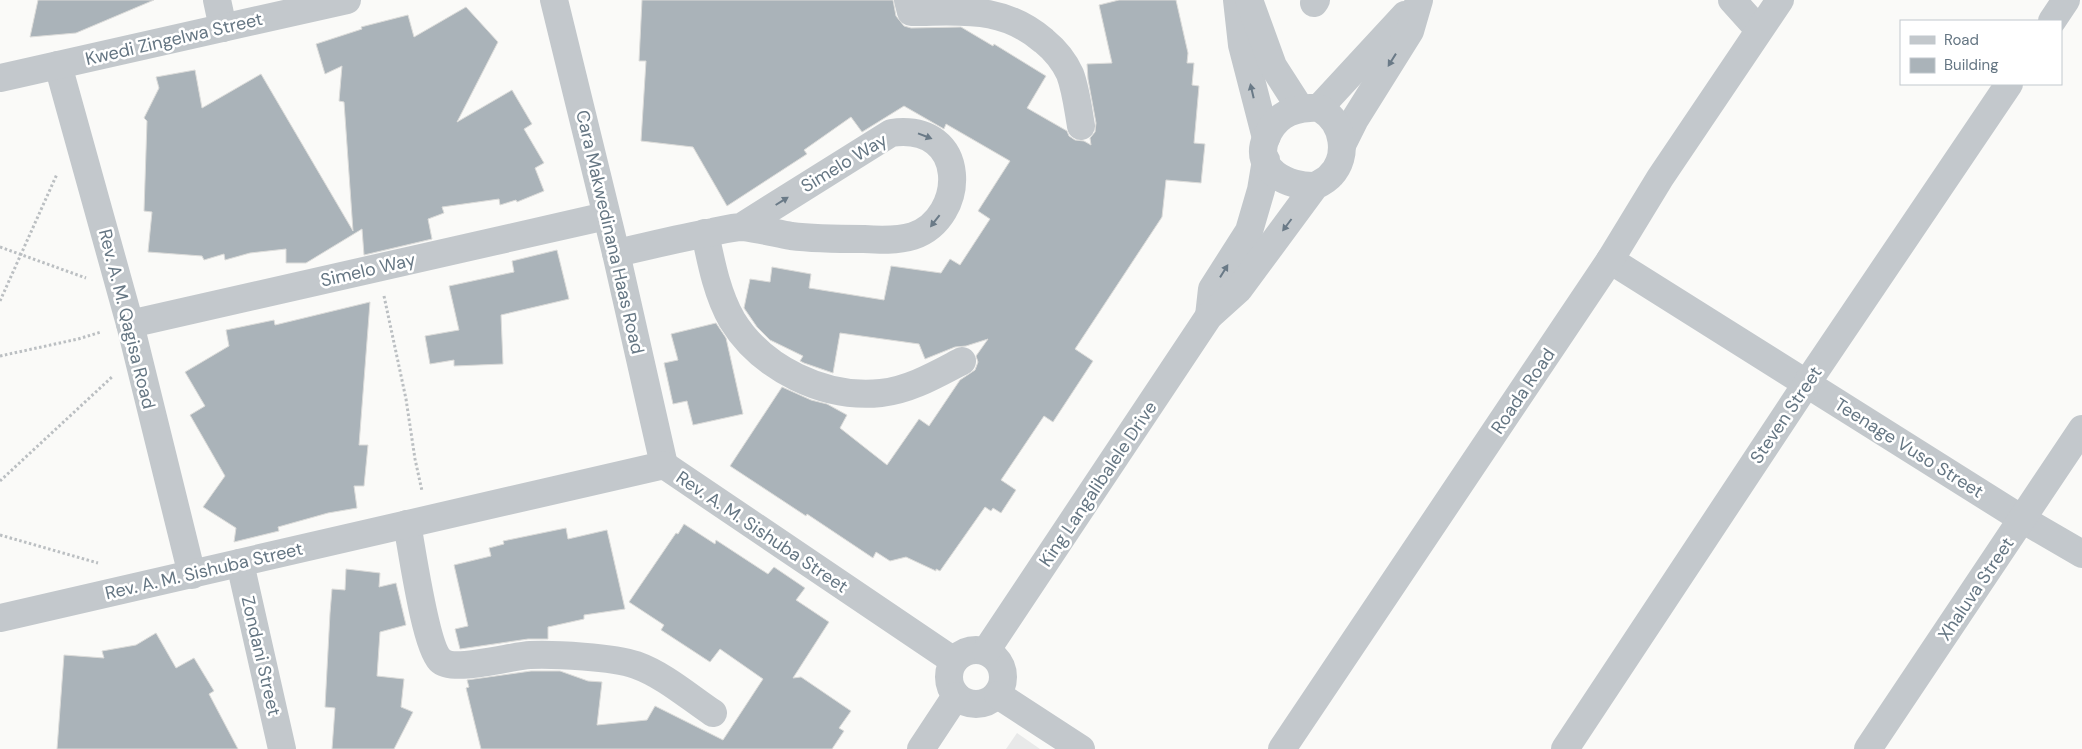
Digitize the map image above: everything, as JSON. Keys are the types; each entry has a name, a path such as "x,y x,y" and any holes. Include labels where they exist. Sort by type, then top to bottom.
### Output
{"street":[{"path":"217,0 223,28"},
{"name":"Kwedi Zingelwa Street","path":"0,78 347,0"},
{"name":"Cara Makwedinana Haas Road","path":"554,0 616,253 664,465"},
{"path":"908,0 910,12 986,13 1009,18 1033,31 1052,47 1063,61 1070,75 1076,95 1081,126"},
{"name":"King Langalibalele Drive","path":"1209,316 1212,289 1249,232 1261,190 1266,149 1242,45 1237,0"},
{"path":"1250,0 1273,66 1310,108 1331,118 1338,129 1343,143"},
{"path":"1419,0 1410,32 1355,119 1343,143 1340,160 1332,174 1315,186 1302,186 1284,181 1274,175 1266,149 1274,124 1285,113 1310,108 1419,0"},
{"path":"1732,0 1759,30"},
{"name":"Roada Road","path":"1282,749 1610,260 1660,178 1780,0"},
{"path":"2053,20 2066,0"},
{"name":"Rev. A. M. Qagisa Road","path":"58,65 117,274 192,575"},
{"name":"Steven Street","path":"1565,749 2008,85"},
{"name":"Simelo Way","path":"616,253 741,227 794,236 824,238 886,240 912,236 932,226 943,209 951,191 953,176 950,163 943,149 932,138 904,132 891,133 741,227"},
{"name":"King Langalibalele Drive","path":"986,651 1209,316 1239,289 1315,186"},
{"name":"Simelo Way","path":"130,324 606,216"},
{"path":"705,233 713,269 732,320 745,338 769,362 802,380 840,392 882,393 906,387 933,376 962,360"},
{"name":"Teenage Vuso Street","path":"1610,260 2022,519 2082,554"},
{"name":"Xhaluva Street","path":"1868,749 2082,429"},
{"name":"Rev. A. M. Sishuba Street","path":"0,618 664,465 954,661"},
{"path":"418,521 428,635 435,653 441,661 450,665 468,664 529,655 571,657 635,665 655,674 713,713"},
{"name":"Zondani Street","path":"240,563 282,749"},
{"path":"968,651 986,651 996,659 1003,670 1003,683 998,695 988,702 977,705 966,703 956,696 951,688 949,679 954,661 968,651"},
{"path":"998,695 1081,749"},
{"path":"921,749 956,696"}],"path":[{"path":"0,301 60,167 85,159"},
{"path":"0,247 89,279 117,274"},
{"path":"377,269 406,398 415,459 418,521"},
{"path":"0,356 78,339 130,324"},
{"path":"0,481 114,375 140,369"},
{"path":"0,535 102,564"}],"shaded area":[{"path":"1017,733 1040,749 1006,749"}],"building":[{"path":"38,0 154,0 76,33 30,37"},
{"path":"642,0 893,0 896,16 904,26 911,28 961,27 993,46 994,44 1046,76 1027,108 1067,131 1069,136 1075,140 1084,141 1091,145 1090,138 1095,132 1096,123 1087,64 1112,63 1099,5 1119,0 1176,0 1188,53 1187,63 1194,63 1192,85 1199,86 1194,143 1205,144 1201,183 1166,180 1162,217 1075,349 1093,361 1053,422 1044,416 1001,480 1016,490 1001,513 993,508 991,511 985,507 940,571 936,569 936,571 906,557 890,561 876,552 873,558 730,466 782,387 811,400 827,404 847,415 840,428 887,465 919,419 929,426 960,380 975,370 978,362 976,356 988,339 966,346 955,347 925,359 919,344 840,333 833,373 800,361 803,356 770,340 757,327 744,308 750,279 770,282 772,267 811,274 809,288 884,300 891,266 941,273 950,259 960,265 990,219 978,211 1010,161 946,124 944,129 904,106 862,132 851,117 804,150 807,154 727,206 693,147 641,141 646,61 639,61"},
{"path":"466,7 498,42 457,122 512,90 532,124 524,129 544,163 535,168 544,191 517,202 516,200 500,205 499,199 442,207 444,213 428,219 432,239 364,255 362,229 306,263 286,263 286,249 250,253 225,260 224,254 204,260 202,256 148,252 152,212 144,211 147,121 144,118 159,88 156,77 195,70 202,108 261,74 353,231 344,102 339,101 342,66 325,74 316,44 362,29 361,27 408,15 414,37"},
{"path":"557,250 569,299 501,315 503,364 454,366 454,360 430,364 425,336 459,330 449,286 514,272 512,261"},
{"path":"370,302 359,445 368,445 364,486 354,486 357,508 328,513 278,527 279,531 234,542 236,528 203,507 225,476 190,415 205,406 185,372 229,346 226,330 274,320 275,325"},
{"path":"716,323 726,338 743,414 693,425 687,401 673,404 664,363 678,360 671,334"},
{"path":"684,524 715,544 716,540 768,574 774,567 805,588 796,600 829,622 793,678 801,677 851,711 839,728 844,731 832,749 481,749 466,688 469,687 467,680 531,671 560,671 588,681 602,682 597,725 647,720 655,706 723,740 763,679 720,649 710,662 661,630 664,625 629,602"},
{"path":"566,528 568,539 607,530 625,609 584,615 584,619 548,627 548,639 528,639 460,649 455,629 468,626 454,565 491,556 489,548 504,544 503,541"},
{"path":"346,569 380,573 379,587 396,583 406,625 380,632 377,676 404,679 401,707 413,712 394,749 332,749 335,708 325,707 330,613 332,589 345,590"},
{"path":"156,633 176,668 194,658 214,691 209,694 238,749 57,749 64,655 104,658 102,651 136,645"}]}
